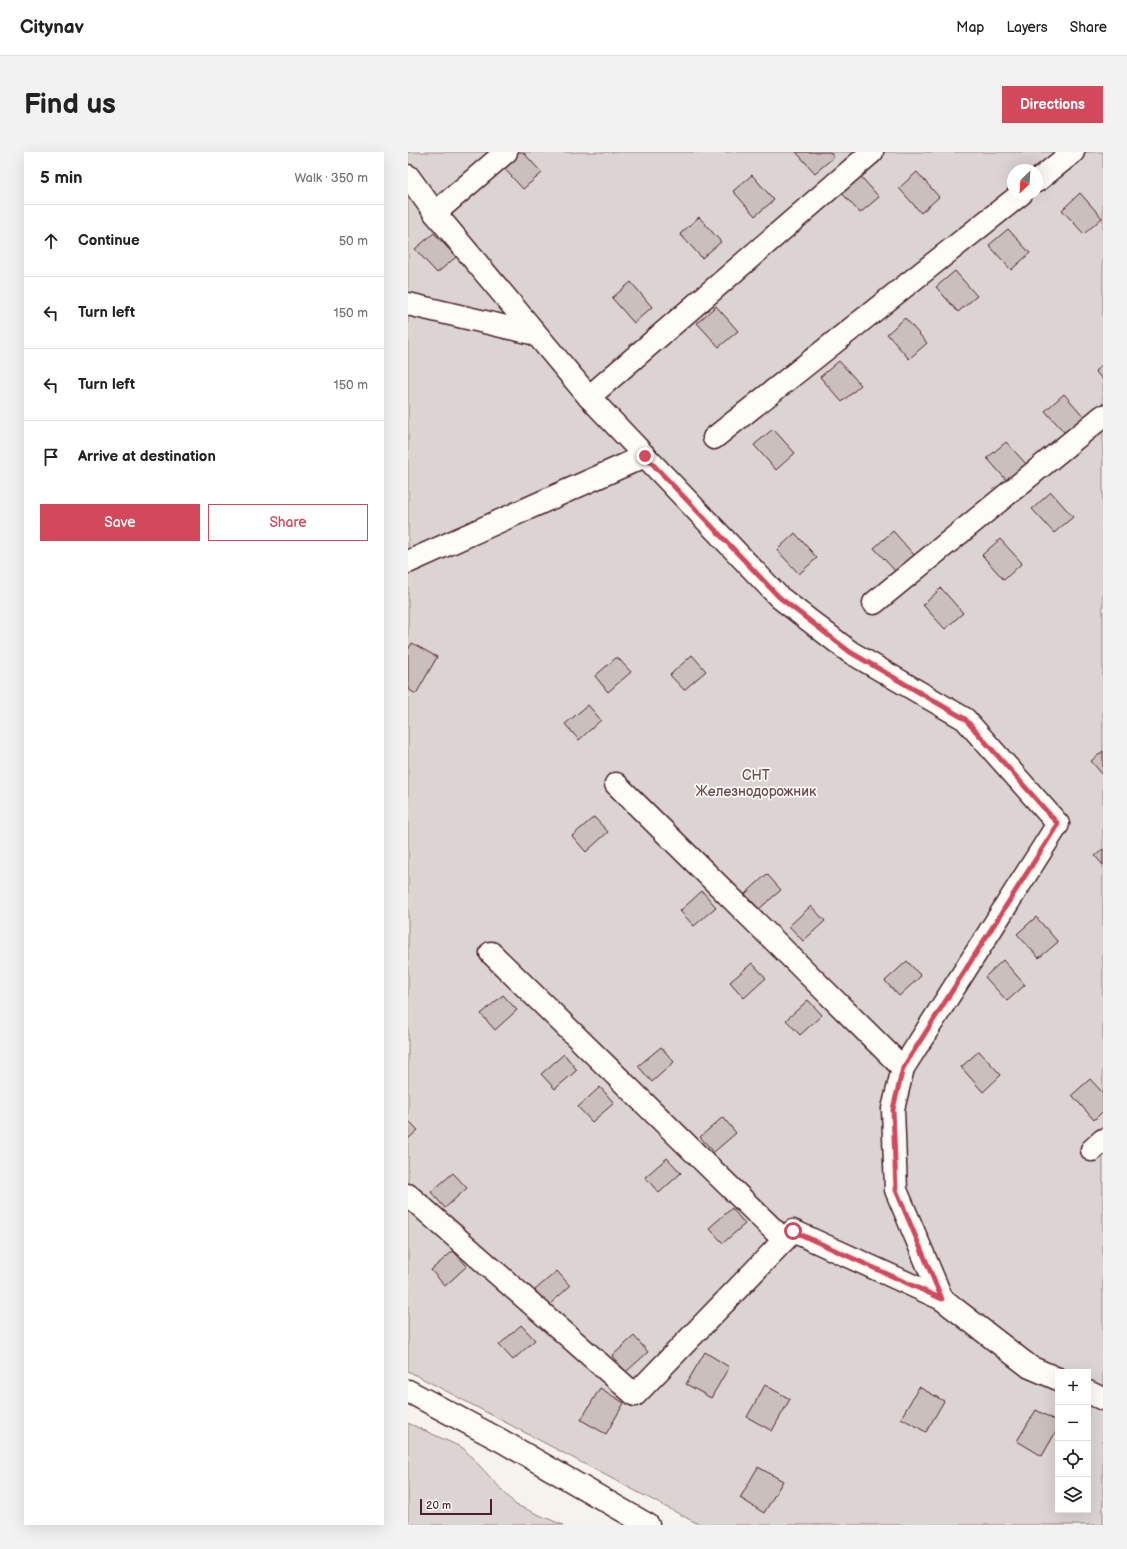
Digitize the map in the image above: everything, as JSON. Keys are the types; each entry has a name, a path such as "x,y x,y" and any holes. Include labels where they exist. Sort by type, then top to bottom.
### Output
{"street":[{"path":"435,213 506,152"},
{"path":"589,398 872,152"},
{"path":"1043,176 1073,152"},
{"path":"408,176 435,213 589,398 779,597 850,652 965,719 1058,824 903,1068 893,1109 896,1190 942,1299"},
{"path":"714,438 1013,200"},
{"path":"408,304 536,334"},
{"path":"874,603 1103,416"},
{"path":"408,562 645,456"},
{"path":"616,784 903,1068"},
{"path":"492,953 784,1240"},
{"path":"408,1195 635,1394 793,1231 942,1299 1030,1367 1055,1378"},
{"path":"408,1391 502,1441 648,1525"},
{"path":"1091,1393 1103,1399"}],"green space":[{"name":"СНТ Железнодорожник","path":"408,152 1103,152 1103,1525 700,1525 408,1371"},
{"path":"408,1423 463,1448 516,1505 563,1525 408,1525"}],"building":[{"path":"516,152 523,152 542,173 523,189 501,165"},
{"path":"796,152 830,152 834,157 815,173"},
{"path":"857,172 879,197 860,213 838,189"},
{"path":"917,172 939,197 921,213 899,188"},
{"path":"752,175 774,200 755,216 733,191"},
{"path":"1080,193 1102,218 1084,234 1062,210"},
{"path":"699,217 721,242 702,258 680,234"},
{"path":"1008,229 1030,253 1011,270 989,245"},
{"path":"434,233 456,257 437,273 415,249"},
{"path":"955,271 977,296 958,312 936,287"},
{"path":"631,282 652,307 634,323 612,298"},
{"path":"716,306 738,331 719,347 697,323"},
{"path":"905,318 927,343 909,359 887,334"},
{"path":"839,361 861,385 842,402 820,377"},
{"path":"1103,364 1103,380 1095,371"},
{"path":"1064,394 1086,419 1067,435 1045,411"},
{"path":"773,429 795,453 776,470 754,445"},
{"path":"1006,442 1028,466 1009,483 987,458"},
{"path":"1051,492 1073,517 1054,533 1032,509"},
{"path":"893,531 915,556 896,572 874,548"},
{"path":"795,533 817,558 799,574 777,550"},
{"path":"1000,539 1022,563 1004,580 982,555"},
{"path":"941,588 963,613 945,629 923,605"},
{"path":"412,643 437,657 416,694 408,689 408,650"},
{"path":"692,655 706,671 684,690 670,675"},
{"path":"617,657 631,672 608,692 595,676"},
{"path":"588,705 601,720 579,740 565,724"},
{"path":"1103,751 1103,775 1091,761"},
{"path":"594,817 608,832 586,852 572,836"},
{"path":"1103,849 1103,865 1095,856"},
{"path":"767,874 781,890 759,909 745,894"},
{"path":"702,891 716,907 694,926 680,911"},
{"path":"811,906 825,921 803,941 789,926"},
{"path":"1036,917 1058,942 1039,958 1017,934"},
{"path":"1003,960 1025,985 1007,1001 985,977"},
{"path":"907,961 921,976 899,996 885,981"},
{"path":"752,963 766,978 744,998 730,982"},
{"path":"503,995 517,1010 495,1030 481,1014"},
{"path":"808,1000 822,1015 800,1035 786,1020"},
{"path":"661,1047 674,1062 652,1082 638,1066"},
{"path":"979,1051 1001,1075 983,1092 961,1067"},
{"path":"564,1054 577,1070 555,1089 541,1074"},
{"path":"1090,1079 1103,1093 1103,1111 1094,1120 1072,1095"},
{"path":"600,1087 614,1103 592,1122 578,1107"},
{"path":"723,1117 736,1133 714,1152 700,1137"},
{"path":"408,1120 418,1130 408,1139"},
{"path":"667,1158 681,1173 659,1193 645,1177"},
{"path":"453,1173 467,1188 445,1208 431,1192"},
{"path":"732,1208 745,1224 723,1243 709,1228"},
{"path":"453,1251 467,1266 445,1286 431,1270"},
{"path":"557,1271 570,1286 548,1306 535,1290"},
{"path":"521,1325 535,1340 513,1360 499,1345"},
{"path":"634,1336 648,1352 626,1372 612,1356"},
{"path":"705,1352 729,1367 711,1398 686,1384"},
{"path":"765,1385 790,1399 772,1431 747,1417"},
{"path":"919,1387 944,1401 926,1432 901,1418"},
{"path":"600,1388 624,1403 606,1434 581,1420"},
{"path":"1036,1410 1055,1420 1055,1433 1042,1456 1017,1441"},
{"path":"758,1467 783,1481 764,1513 740,1498"}],"route":[{"path":"645,456 779,597 850,652 965,719 1058,824 903,1068 893,1109 896,1190 942,1299 793,1231"}]}
